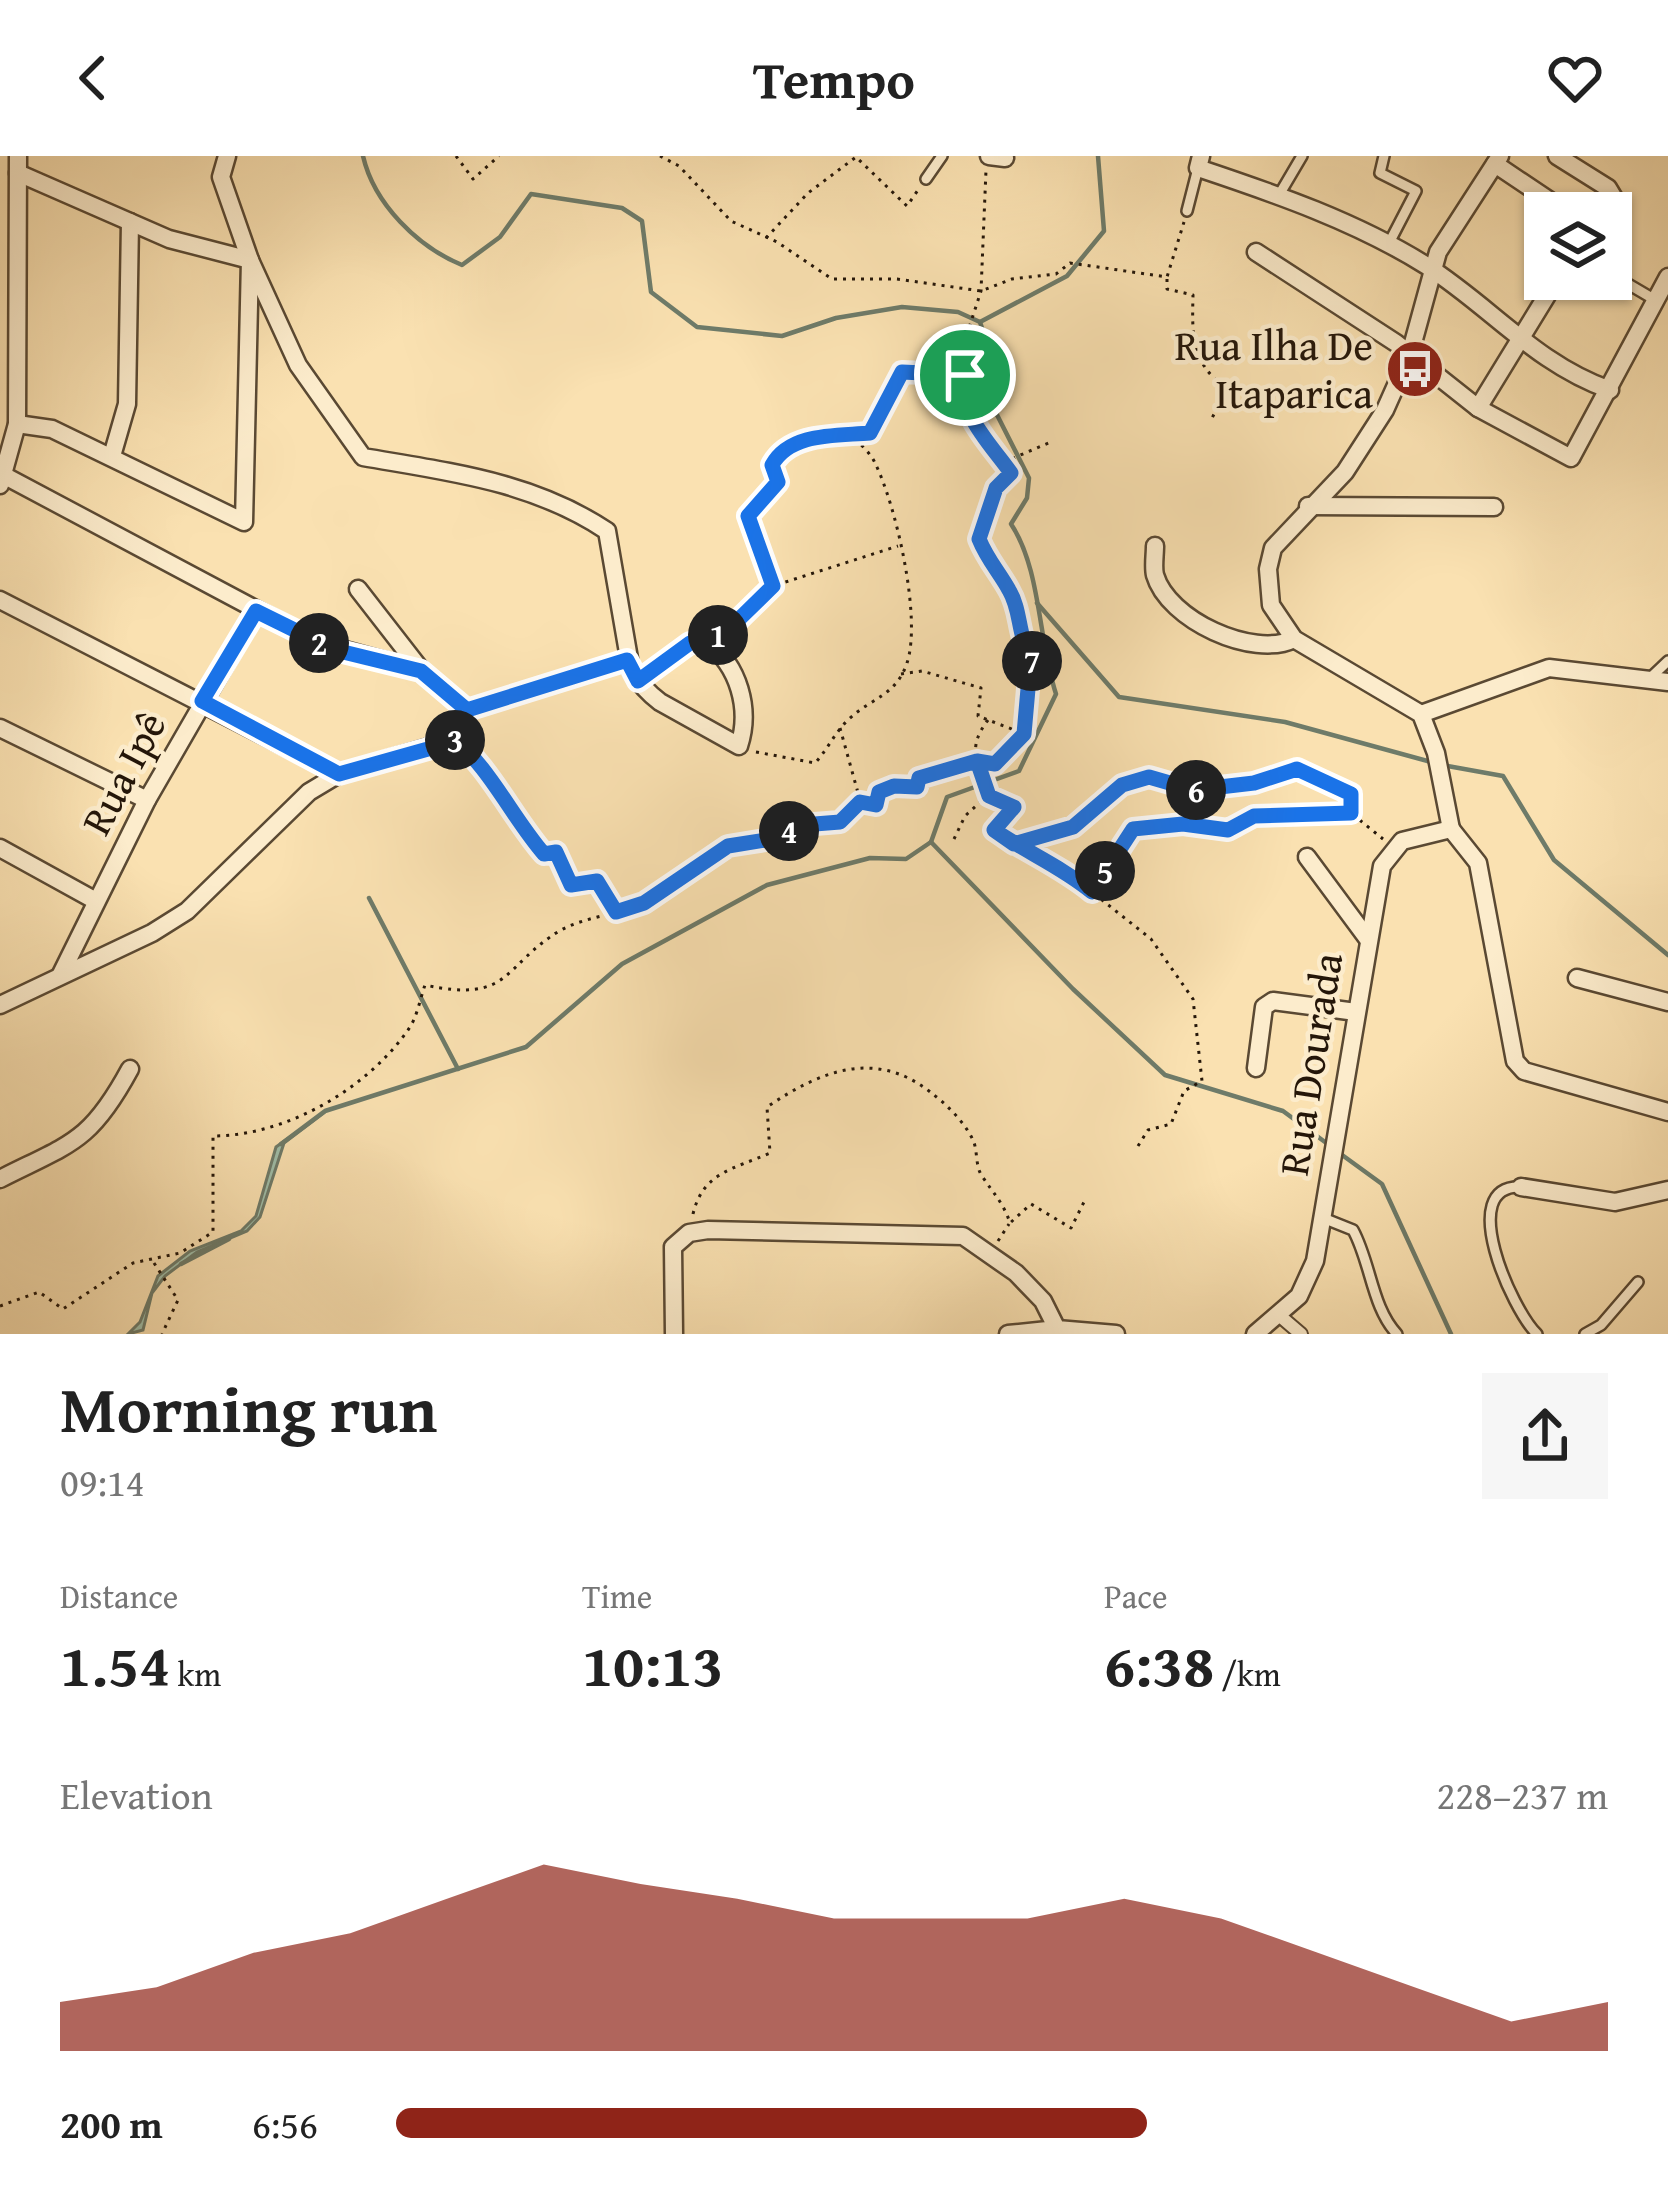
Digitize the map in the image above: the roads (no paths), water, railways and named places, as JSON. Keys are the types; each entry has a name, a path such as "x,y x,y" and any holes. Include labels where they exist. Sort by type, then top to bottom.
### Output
{"street":[{"path":"227,156 221,177 250,260 298,365 363,457 505,482 566,503 607,531 627,660 638,681 660,703 739,746 746,725 740,692 706,642 690,643 638,681"},
{"path":"1566,159 1611,192"},
{"path":"1540,192 1498,160 1430,268 1410,354 1364,447 1273,548 1268,569 1271,605 1294,639 1421,714 1436,753 1451,829 1478,863 1515,1061 1524,1071 1668,1112"},
{"path":"1199,162 1276,193 1430,268 1558,368 1610,390"},
{"path":"250,260 169,239 14,170 17,424 2,481 335,650 421,671"},
{"path":"112,456 127,404 130,222"},
{"path":"1256,252 1410,354 1478,408 1571,458 1668,278"},
{"path":"17,424 52,429 244,522 250,260"},
{"path":"1478,408 1545,300"},
{"path":"1308,506 1494,507"},
{"path":"1155,546 1154,574 1198,619 1234,642 1253,647 1278,647 1294,639"},
{"path":"358,589 421,671 463,709"},
{"path":"0,600 339,774"},
{"name":"Rua Ipê","path":"61,974 147,800 256,611"},
{"path":"375,660 398,636"},
{"path":"0,1005 152,934 187,911 295,802 339,774 428,749 450,736 463,709 627,660"},
{"path":"1421,714 1549,668 1668,682"},
{"path":"0,728 147,800"},
{"name":"Rua Dourada","path":"1255,1334 1280,1316 1308,1280 1323,1218 1377,880 1394,848 1413,836 1451,829"},
{"path":"0,848 96,901"},
{"path":"1306,857 1366,938"},
{"path":"1577,978 1668,1002"},
{"path":"1256,1067 1264,1007 1273,1001 1356,1012"},
{"path":"0,1179 65,1149 94,1128 130,1070"},
{"path":"1521,1186 1616,1202 1668,1190"},
{"path":"674,1334 671,1255 676,1241 689,1233 963,1236 991,1251 1042,1301 1057,1329"},
{"path":"1280,1316 1301,1334"},
{"path":"1008,1334 1057,1329 1116,1334"}],"lane":[{"path":"926,179 942,156"},
{"path":"1276,193 1302,156"},
{"path":"1384,156 1380,173 1416,190 1387,246"},
{"path":"1187,211 1199,162"},
{"path":"1632,286 1657,301"},
{"path":"1649,679 1668,661"},
{"path":"1521,1186 1502,1188 1495,1195 1490,1226 1508,1289 1537,1334"},
{"path":"1323,1218 1353,1230 1368,1260 1383,1314 1397,1334"},
{"path":"1586,1334 1601,1330 1638,1282"}],"waterway":[{"path":"363,156 377,191 400,222 462,265 500,237 531,194 622,208 642,221 651,292 697,327 782,336 836,318 902,307 958,312 980,322 994,366 992,405 1029,478 1027,498 1011,524 1034,583 1056,694 1019,771 947,797 931,842"},
{"path":"980,322 1067,276 1104,231 1098,156"},
{"path":"1037,603 1119,697 1285,722 1431,762"},
{"path":"1442,765 1503,776 1554,860 1668,955"},
{"path":"931,842 1073,989 1165,1075 1283,1111 1329,1145"},
{"path":"281,1144 325,1111 526,1047 622,964 767,885 870,858 906,859 931,842"},
{"path":"369,898 458,1069"},
{"path":"1338,1152 1382,1184 1451,1334"},
{"path":"181,1264 229,1239"}],"place":[{"name":"Rua Ilha De Itaparica","path":"1415,369"}]}
